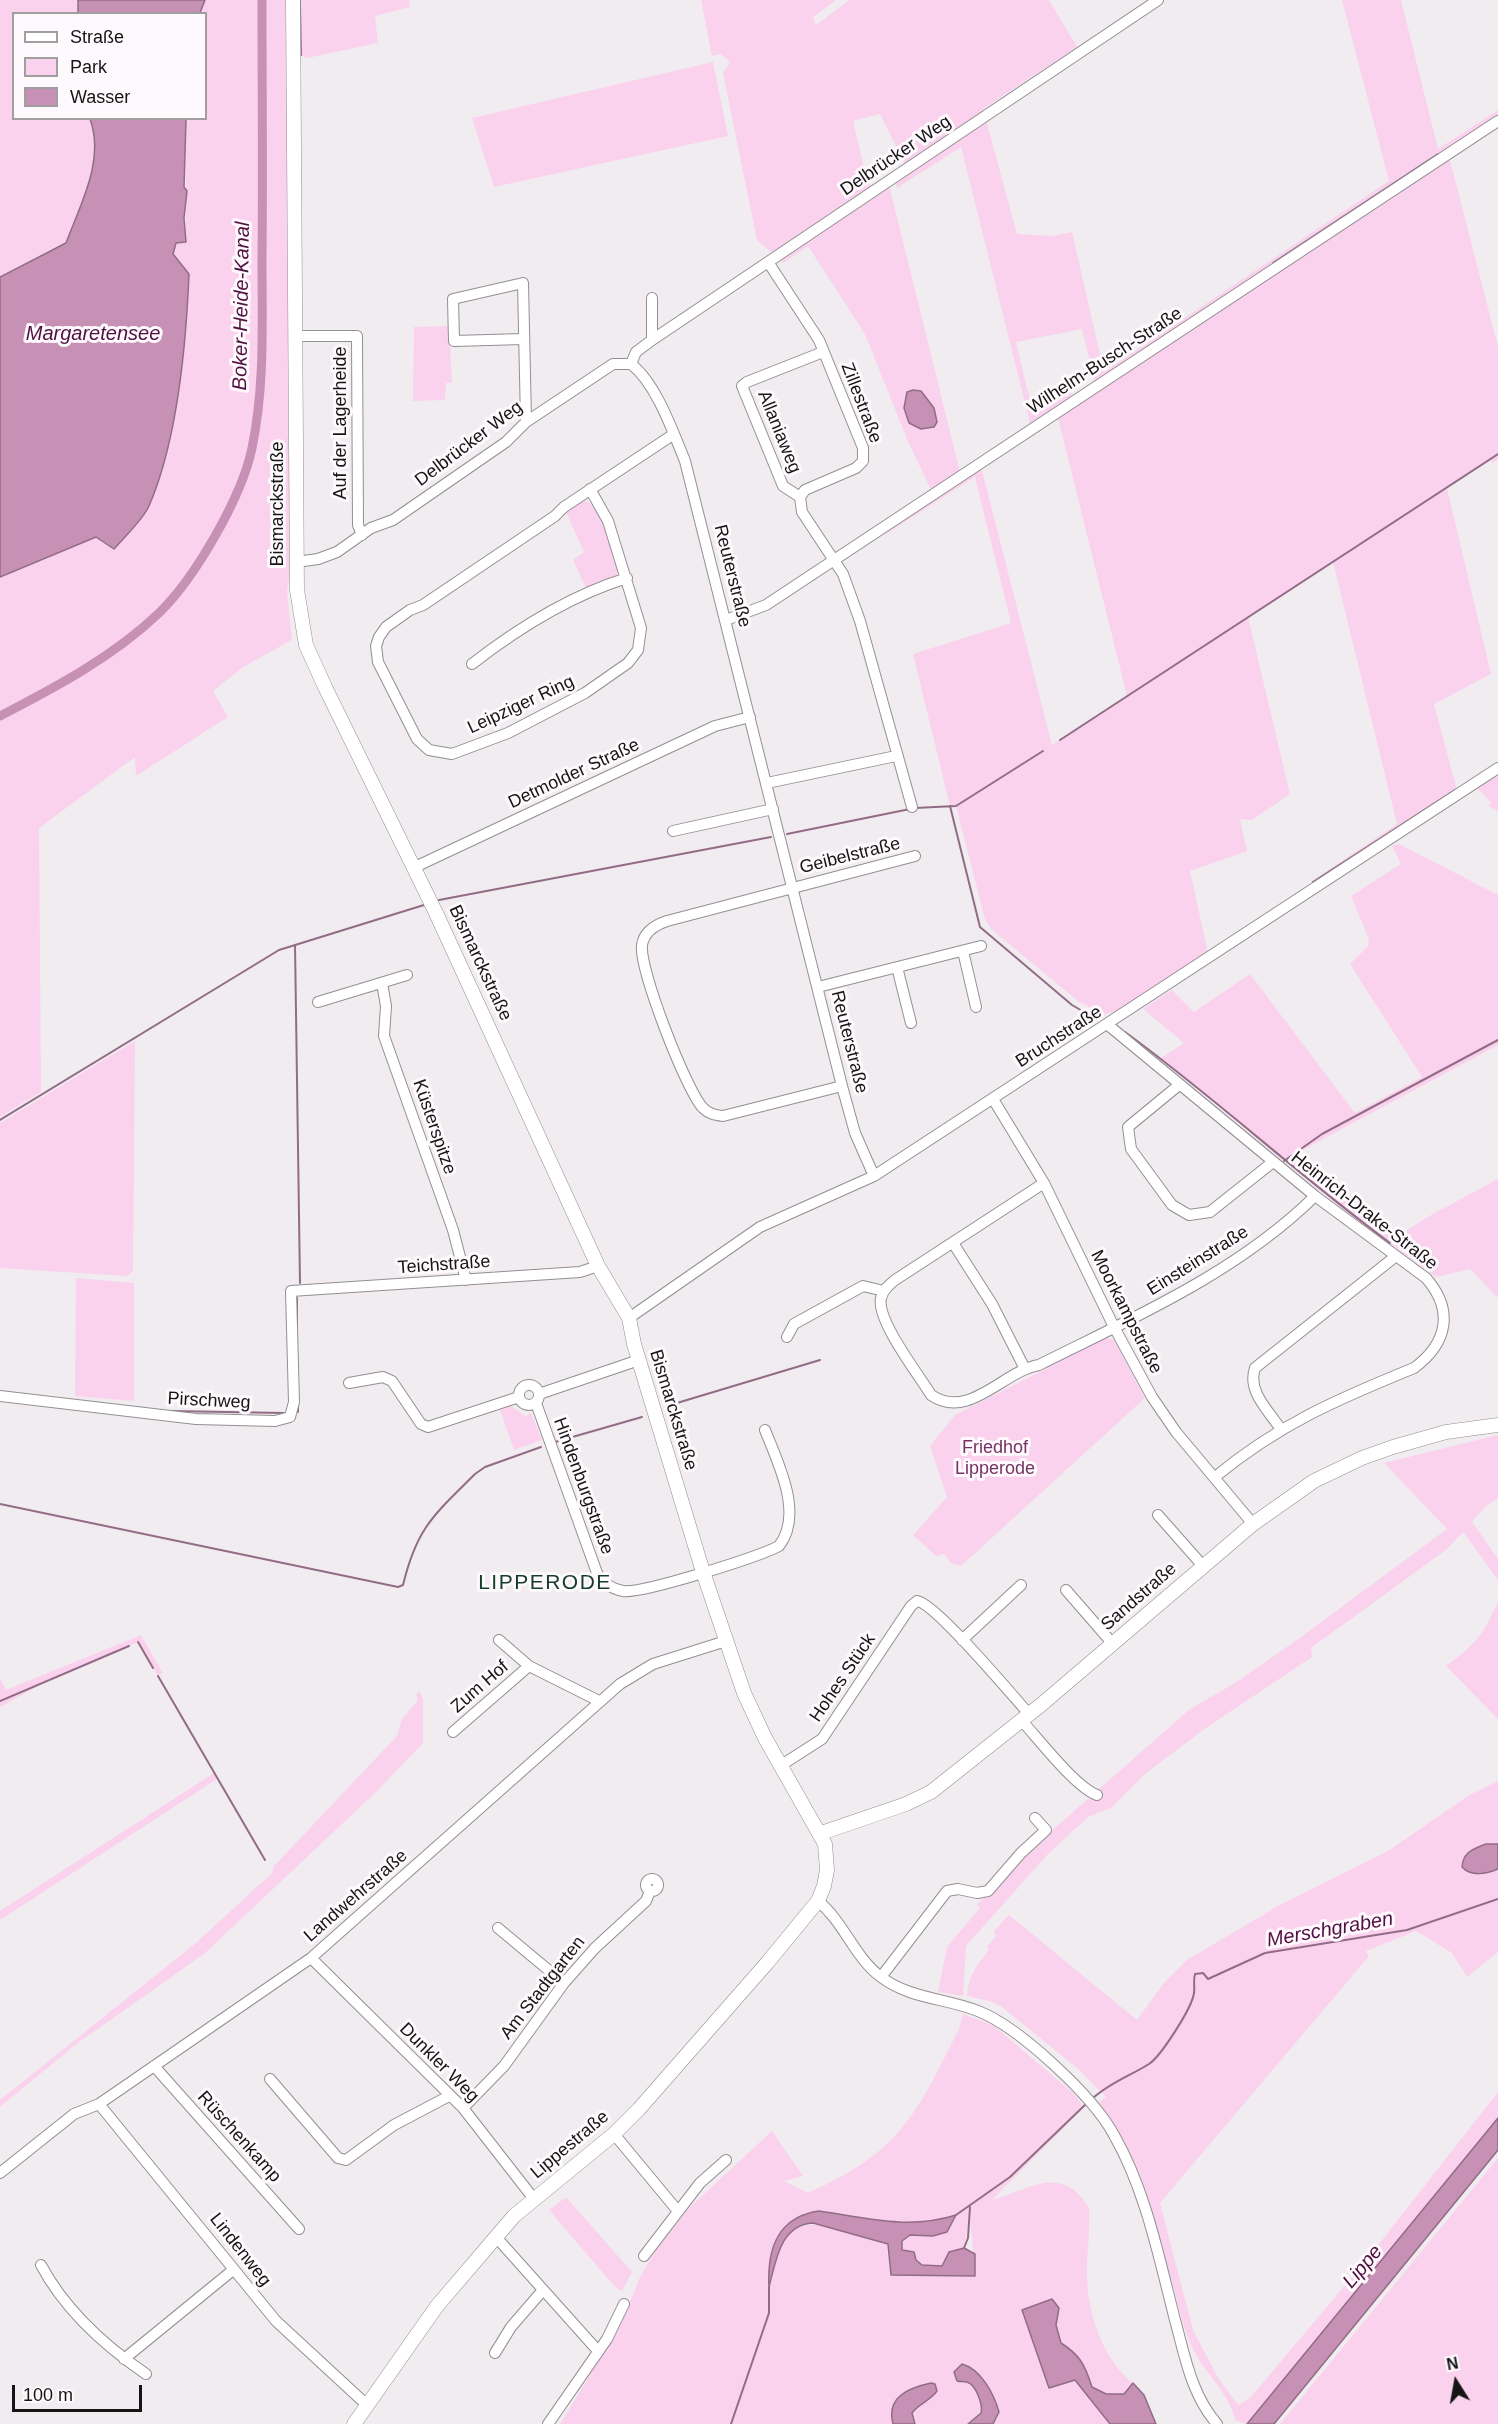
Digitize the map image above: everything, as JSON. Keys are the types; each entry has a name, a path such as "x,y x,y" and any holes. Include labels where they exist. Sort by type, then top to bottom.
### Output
{"main road":[{"name":"Bismarckstraße","path":"293,0 296,562 298,602 306,645 415,867 598,1266 629,1318 639,1360 703,1572 744,1693 780,1766 821,1833 827,1853 827,1870 818,1901"},
{"name":"Sandstraße","path":"821,1833 906,1804 931,1792 1113,1644 1253,1524 1314,1481 1362,1458 1446,1432 1498,1425"},
{"name":"Lippestraße","path":"354,2424 369,2406 437,2306 496,2237 534,2199 614,2134 707,2034 818,1901"}],"street":[{"name":"Delbrücker Weg","path":"296,562 318,559 337,552 362,535 393,520 496,449 526,422 613,364 631,364 636,352 651,340 1158,0"},
{"name":"Wilhelm-Busch-Straße","path":"726,620 766,604 835,560 1498,121"},
{"name":"Zillestraße","path":"768,262 819,339 862,448 863,461 856,468 812,486 800,497"},
{"path":"523,339 454,341 453,299 523,283 526,422"},
{"path":"651,340 652,298"},
{"name":"Auf der Lagerheide","path":"295,336 357,336 358,525 362,535"},
{"name":"Allaniaweg","path":"800,497 783,486 742,386 823,352"},
{"name":"Reuterstraße","path":"631,364 638,369 658,401 685,461 855,1133 874,1176"},
{"name":"Leipziger Ring","path":"590,489 608,521 627,578 642,634 638,650 628,663 585,693 508,733 484,740 457,753 438,753 429,750 417,739 378,663 376,646 386,627 555,516 590,489 674,434"},
{"path":"800,497 802,512 835,560 860,621 912,807"},
{"path":"472,664 496,645 552,612 593,590 627,578"},
{"name":"Detmolder Straße","path":"415,867 715,726 750,717"},
{"path":"767,783 896,756"},
{"name":"Bruchstraße","path":"629,1318 760,1227 874,1176 1498,768"},
{"path":"673,831 773,809"},
{"name":"Geibelstraße","path":"843,1086 723,1116 710,1114 697,1100 666,1032 643,959 642,945 653,926 915,856"},
{"path":"818,987 981,946"},
{"path":"963,951 976,1007"},
{"path":"897,967 911,1023"},
{"path":"318,1002 407,975"},
{"name":"Küsterspitze","path":"382,983 386,1006 384,1036 453,1230 466,1280"},
{"name":"Heinrich-Drake-Straße","path":"1108,1025 1315,1196 1426,1278 1438,1292 1444,1321 1437,1345 1427,1358 1414,1368 1312,1410 1280,1428 1215,1477"},
{"path":"1179,1084 1128,1127 1131,1149 1172,1206 1189,1215 1210,1212 1273,1162"},
{"name":"Moorkampstraße","path":"993,1099 1044,1184 1114,1328 1152,1397 1176,1432 1253,1524"},
{"path":"788,1337 794,1324 863,1286 884,1291 895,1280 1044,1184"},
{"name":"Einsteinstraße","path":"884,1291 881,1308 885,1320 931,1395 941,1402 955,1405 1013,1378 1024,1367 1039,1365 1198,1283 1257,1244 1315,1196"},
{"path":"953,1243 992,1304 1024,1367"},
{"path":"1280,1428 1255,1391 1252,1377 1255,1368 1396,1256"},
{"name":"Teichstraße","path":"291,1291 579,1272 598,1266"},
{"name":"Pirschweg","path":"0,1396 196,1419 275,1421 290,1418 294,1402 291,1291"},
{"path":"537,1399 536,1388 527,1385 521,1388 519,1397 525,1405 639,1360"},
{"path":"349,1383 383,1377 392,1381 416,1417 428,1427 519,1397"},
{"name":"Hindenburgstraße","path":"537,1399 597,1574 602,1581 615,1589 635,1591 703,1572"},
{"path":"703,1572 764,1553 779,1546 785,1538 790,1515 778,1462 765,1430"},
{"path":"1158,1515 1203,1566"},
{"path":"1021,1585 962,1640 1064,1767 1089,1792 1096,1795"},
{"path":"1066,1590 1113,1644"},
{"name":"Hohes Stück","path":"780,1766 822,1739 911,1606 918,1601 924,1602 962,1640"},
{"name":"Zum Hof","path":"499,1640 529,1666 600,1701"},
{"name":"Landwehrstraße","path":"0,2173 74,2114 99,2103 311,1958 620,1684 653,1664 726,1641"},
{"name":"Zum Hof","path":"453,1732 529,1666"},
{"path":"881,1977 947,1891 958,1889 981,1893 991,1888 1021,1853 1046,1830 1035,1818"},
{"name":"Am Stadtgarten","path":"463,2108 504,2066 564,1983 595,1948 646,1901 650,1891"},
{"path":"818,1901 831,1912 849,1941 881,1977 897,1988 922,1997 978,2011 1003,2023 1095,2106 1114,2135 1129,2168 1150,2225 1194,2388 1216,2424"},
{"path":"498,1928 564,1983"},
{"name":"Dunkler Weg","path":"311,1958 448,2096 463,2108 534,2199"},
{"name":"Rüschenkamp","path":"154,2066 299,2229"},
{"path":"270,2079 338,2158 346,2160 394,2125 448,2096"},
{"name":"Lindenweg","path":"99,2103 276,2321 369,2406"},
{"path":"614,2134 677,2210"},
{"path":"644,2256 677,2210 705,2177 726,2160"},
{"path":"496,2237 598,2351"},
{"path":"41,2265 75,2312 124,2359 146,2374"},
{"path":"124,2359 233,2270"},
{"path":"495,2353 511,2327 543,2290"},
{"path":"548,2424 598,2351 624,2304"}],"green space":[{"path":"0,0 78,0 78,12 12,12 12,120 90,120 95,150 89,181 66,243 0,277"},
{"path":"205,0 289,0 292,556 287,592 292,640 243,667 213,691 228,717 136,776 135,757 39,828 41,1092 0,1117 0,545 173,254 176,243 186,242 185,120 207,120 207,12 200,12"},
{"path":"302,0 409,0 410,7 375,16 378,43 307,58 302,56"},
{"path":"701,0 836,0 813,17 816,25 850,0 1049,0 1077,47 983,109 1017,234 1054,236 1072,232 1104,372 1389,181 1342,0 1401,0 1438,149 1498,110 1498,119 1091,387 1094,378 1082,329 1016,342 1033,413 1069,390 1074,399 986,457 985,453 1030,423 961,147 897,188 895,181 909,172 880,114 853,121 867,180 876,194 888,186 890,189 959,468 958,475 932,492 907,439 865,334 808,246 783,263 757,240 723,73 730,62 721,54 712,56"},
{"path":"713,62 728,136 494,187 472,118"},
{"path":"1498,123 1498,128 1450,160 1498,347 1498,459 1493,463 1491,459 1447,488 1491,674 1434,704 1457,790 1313,885 1311,882 1397,824 1333,562 1248,617 1290,794 1252,820 1240,819 1247,851 1190,871 1208,953 1119,1011 1104,1014 1079,1002 992,930 985,919 956,806 950,806 913,654 1011,623 975,477 884,535 883,532 979,468 982,470 1052,745 1127,696 1058,418 1401,192 1400,188"},
{"path":"449,326 452,383 446,383 445,400 413,401 414,327"},
{"path":"584,500 590,503 601,519 619,569 616,576 587,590 573,560 584,552 566,512"},
{"path":"1498,775 1498,811 1489,806 1491,802 1477,788"},
{"path":"1399,844 1498,895 1498,1045 1299,1152 1292,1159 1394,1239 1424,1219 1498,1179 1498,1298 1470,1269 1436,1277 1338,1205 1161,1058 1184,1043 1143,1009 1172,990 1194,1012 1250,974 1355,1113 1422,1077 1350,964 1368,946 1369,939 1351,896 1401,864 1392,846"},
{"path":"135,1041 133,1271 127,1276 0,1268 0,1123"},
{"path":"76,1278 134,1283 134,1401 75,1396"},
{"name":"Friedhof Lipperode","path":"1107,1338 1114,1340 1145,1398 961,1566 951,1563 944,1554 936,1556 913,1535 947,1497 930,1446 955,1415"},
{"path":"511,1406 525,1416 531,1413 542,1440 514,1450 500,1410"},
{"path":"1498,1435 1498,1498 1485,1507 1472,1522 1498,1559 1498,1580 1463,1532 1446,1550 1311,1648 1312,1657 1203,1730 1145,1774 1111,1808 1088,1817 1048,1854 966,1946 963,1996 938,1992 947,1947 980,1908 977,1905 1023,1856 1190,1709 1235,1683 1297,1640 1447,1529 1384,1463"},
{"path":"1498,1602 1498,1719 1446,1666 1465,1652 1477,1639"},
{"path":"141,1635 163,1673 158,1676 138,1642 51,1679 0,1707 0,1679 6,1690"},
{"path":"419,1691 423,1698 423,1743 377,1791 204,1954 75,2045 0,2107 0,2100 197,1942 272,1873 274,1866 397,1736 402,1719 418,1700 416,1695"},
{"path":"214,1773 217,1779 0,1920 0,1911"},
{"path":"1498,1781 1498,1952 1467,1977 1452,1953 1416,1931 1366,1951 1369,1956 1160,2203 1193,2330 1218,2378 1238,2405 1250,2398 1368,2258 1498,2092 1498,2118 1247,2424 1235,2420 1228,2401 1191,2345 1141,2183 1123,2141 1099,2102 1106,2097 1077,2068 1002,2007 993,2002 967,1996 971,1977 989,1950 987,1947 996,1936 994,1931 1009,1915 1137,2020 1163,1984 1187,1960 1278,1906 1388,1851 1468,1796"},
{"path":"963,2014 993,2025 1074,2094 1084,2107 992,2200 1031,2186 1056,2183 1068,2186 1079,2194 1089,2208 1087,2280 1092,2313 1103,2345 1121,2372 1133,2383 1124,2394 1106,2394 1092,2387 1081,2361 1061,2343 1056,2324 1059,2308 1053,2299 1022,2310 1049,2387 1075,2380 1110,2424 993,2424 998,2417 973,2368 960,2382 966,2381 977,2392 981,2402 981,2408 968,2424 915,2424 912,2413 915,2408 931,2399 920,2385 900,2394 891,2414 893,2424 560,2424 621,2324 640,2277 656,2250 689,2208 772,2131 803,2176 784,2181 808,2193 865,2162 903,2127 931,2084 960,2027","holes":["804,2213 898,2222 917,2222 955,2216 947,2232 933,2236 910,2235 902,2241 902,2250 922,2265 943,2266 949,2252 964,2248 970,2215 975,2276 891,2275 889,2244 834,2227 817,2225 802,2227 789,2234 780,2248 774,2271 778,2244 783,2231"]},
{"path":"1498,2158 1498,2424 1280,2424"},
{"path":"566,2197 632,2272 622,2291 616,2288 549,2210"}],"water":[{"path":"78,0 205,0 200,12 78,12"},
{"name":"Margaretensee","path":"90,120 186,120 184,187 187,191 184,218 186,242 176,243 173,254 189,274 183,361 174,422 159,480 149,506 138,523 114,549 96,537 0,577 0,277 66,243 93,166 94,134"},
{"path":"921,391 934,408 937,422 934,427 921,429 909,423 904,408 907,392"},
{"path":"1486,1844 1498,1844 1498,1869 1479,1874 1462,1867 1467,1854"},
{"path":"1498,2118 1498,2150 1274,2424 1247,2424"},
{"path":"819,2211 904,2222 921,2222 956,2215 947,2232 933,2236 910,2235 902,2241 902,2250 914,2252 916,2260 922,2265 942,2266 949,2252 964,2248 975,2254 975,2276 891,2275 888,2244 813,2223 802,2225 786,2237 777,2256 769,2287 770,2260 777,2237 793,2220"},
{"path":"1052,2299 1059,2308 1056,2325 1061,2343 1081,2361 1092,2387 1106,2394 1124,2394 1133,2383 1144,2395 1156,2424 1110,2424 1075,2380 1049,2388 1022,2310"},
{"path":"962,2364 975,2371 990,2390 999,2412 993,2424 968,2424 981,2413 981,2405 976,2391 970,2384 957,2381 954,2372"},
{"path":"931,2383 935,2384 937,2391 912,2413 915,2424 893,2424 893,2407 896,2400 907,2391"}],"waterway":[{"name":"Boker-Heide-Kanal","path":"0,716 63,682 103,657 123,644 159,613 202,558 228,513 247,468 256,425 262,354 262,0"},
{"path":"300,0 301,55"},
{"path":"1273,263 1438,154"},
{"path":"1060,740 1498,454"},
{"path":"915,808 956,806 1043,751"},
{"path":"1313,882 1455,790"},
{"path":"950,806 980,927 1072,1005 1084,1012 1100,1015"},
{"path":"787,834 910,809"},
{"path":"439,900 771,837"},
{"path":"0,1120 279,950 424,905"},
{"path":"295,945 300,1283"},
{"path":"1125,1032 1192,1083 1390,1243"},
{"path":"1284,1161 1322,1134 1498,1040"},
{"path":"297,1298 297,1331"},
{"path":"667,1406 820,1360"},
{"path":"298,1405 298,1412"},
{"path":"170,1411 284,1413"},
{"path":"555,1442 642,1417"},
{"path":"0,1504 398,1587 403,1585 408,1565 421,1535 448,1500 485,1467 541,1447"},
{"path":"138,1642 153,1668"},
{"path":"0,1701 129,1646"},
{"path":"158,1676 265,1860"},
{"name":"Merschgraben","path":"1092,2099 1112,2084 1149,2064 1161,2052 1192,2000 1195,1974 1203,1973 1208,1979 1265,1953 1407,1930 1498,1899"},
{"name":"Merschgraben","path":"956,2215 1010,2177 1086,2104"},
{"path":"964,2248 968,2238 970,2207"},
{"path":"731,2424 769,2313 769,2287"}],"district":[{"name":"LIPPERODE","path":"545,1583"}],"water label":[{"name":"Lippe","path":"1363,2267"}]}
